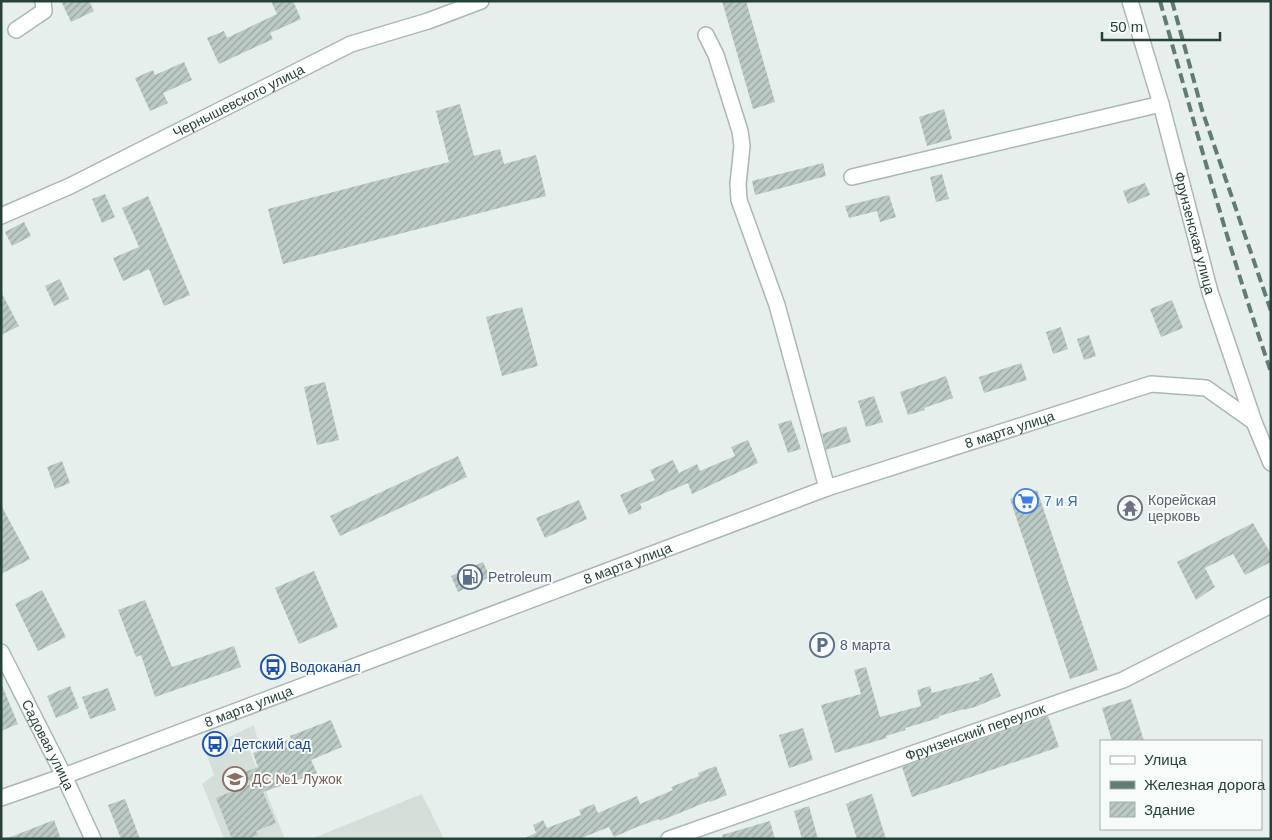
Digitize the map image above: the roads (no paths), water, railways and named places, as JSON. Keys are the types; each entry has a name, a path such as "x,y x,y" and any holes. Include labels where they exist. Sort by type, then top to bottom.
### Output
{"street":[{"path":"16,30 44,11 43,1"},
{"name":"Чернышевского улица","path":"1,216 70,186 351,44 428,21 481,1"},
{"name":"Фрунзенская улица","path":"1130,1 1161,104 1210,292 1254,422 1271,463"},
{"path":"706,35 716,55 740,132 742,146 738,184 739,200 778,305 827,488"},
{"path":"852,177 1161,104"},
{"name":"8 марта улица","path":"1,798 64,776 827,488 1151,384 1206,388 1254,422"},
{"name":"Фрунзенский переулок","path":"669,839 1123,680 1271,605"},
{"name":"Садовая улица","path":"1,652 64,776 93,839"}],"railway":[{"path":"1160,1 1199,141 1271,372"},
{"path":"1172,1 1202,110 1271,311"}],"place":[{"name":"7 и Я","path":"1026,501"},
{"name":"Корейская церковь","path":"1130,508"},
{"name":"Petroleum","path":"470,577"},
{"name":"8 марта","path":"822,645"},
{"name":"Водоканал","path":"273,667"},
{"name":"Детский сад","path":"215,744"},
{"name":"ДС №1 Лужок","path":"235,779"}]}
